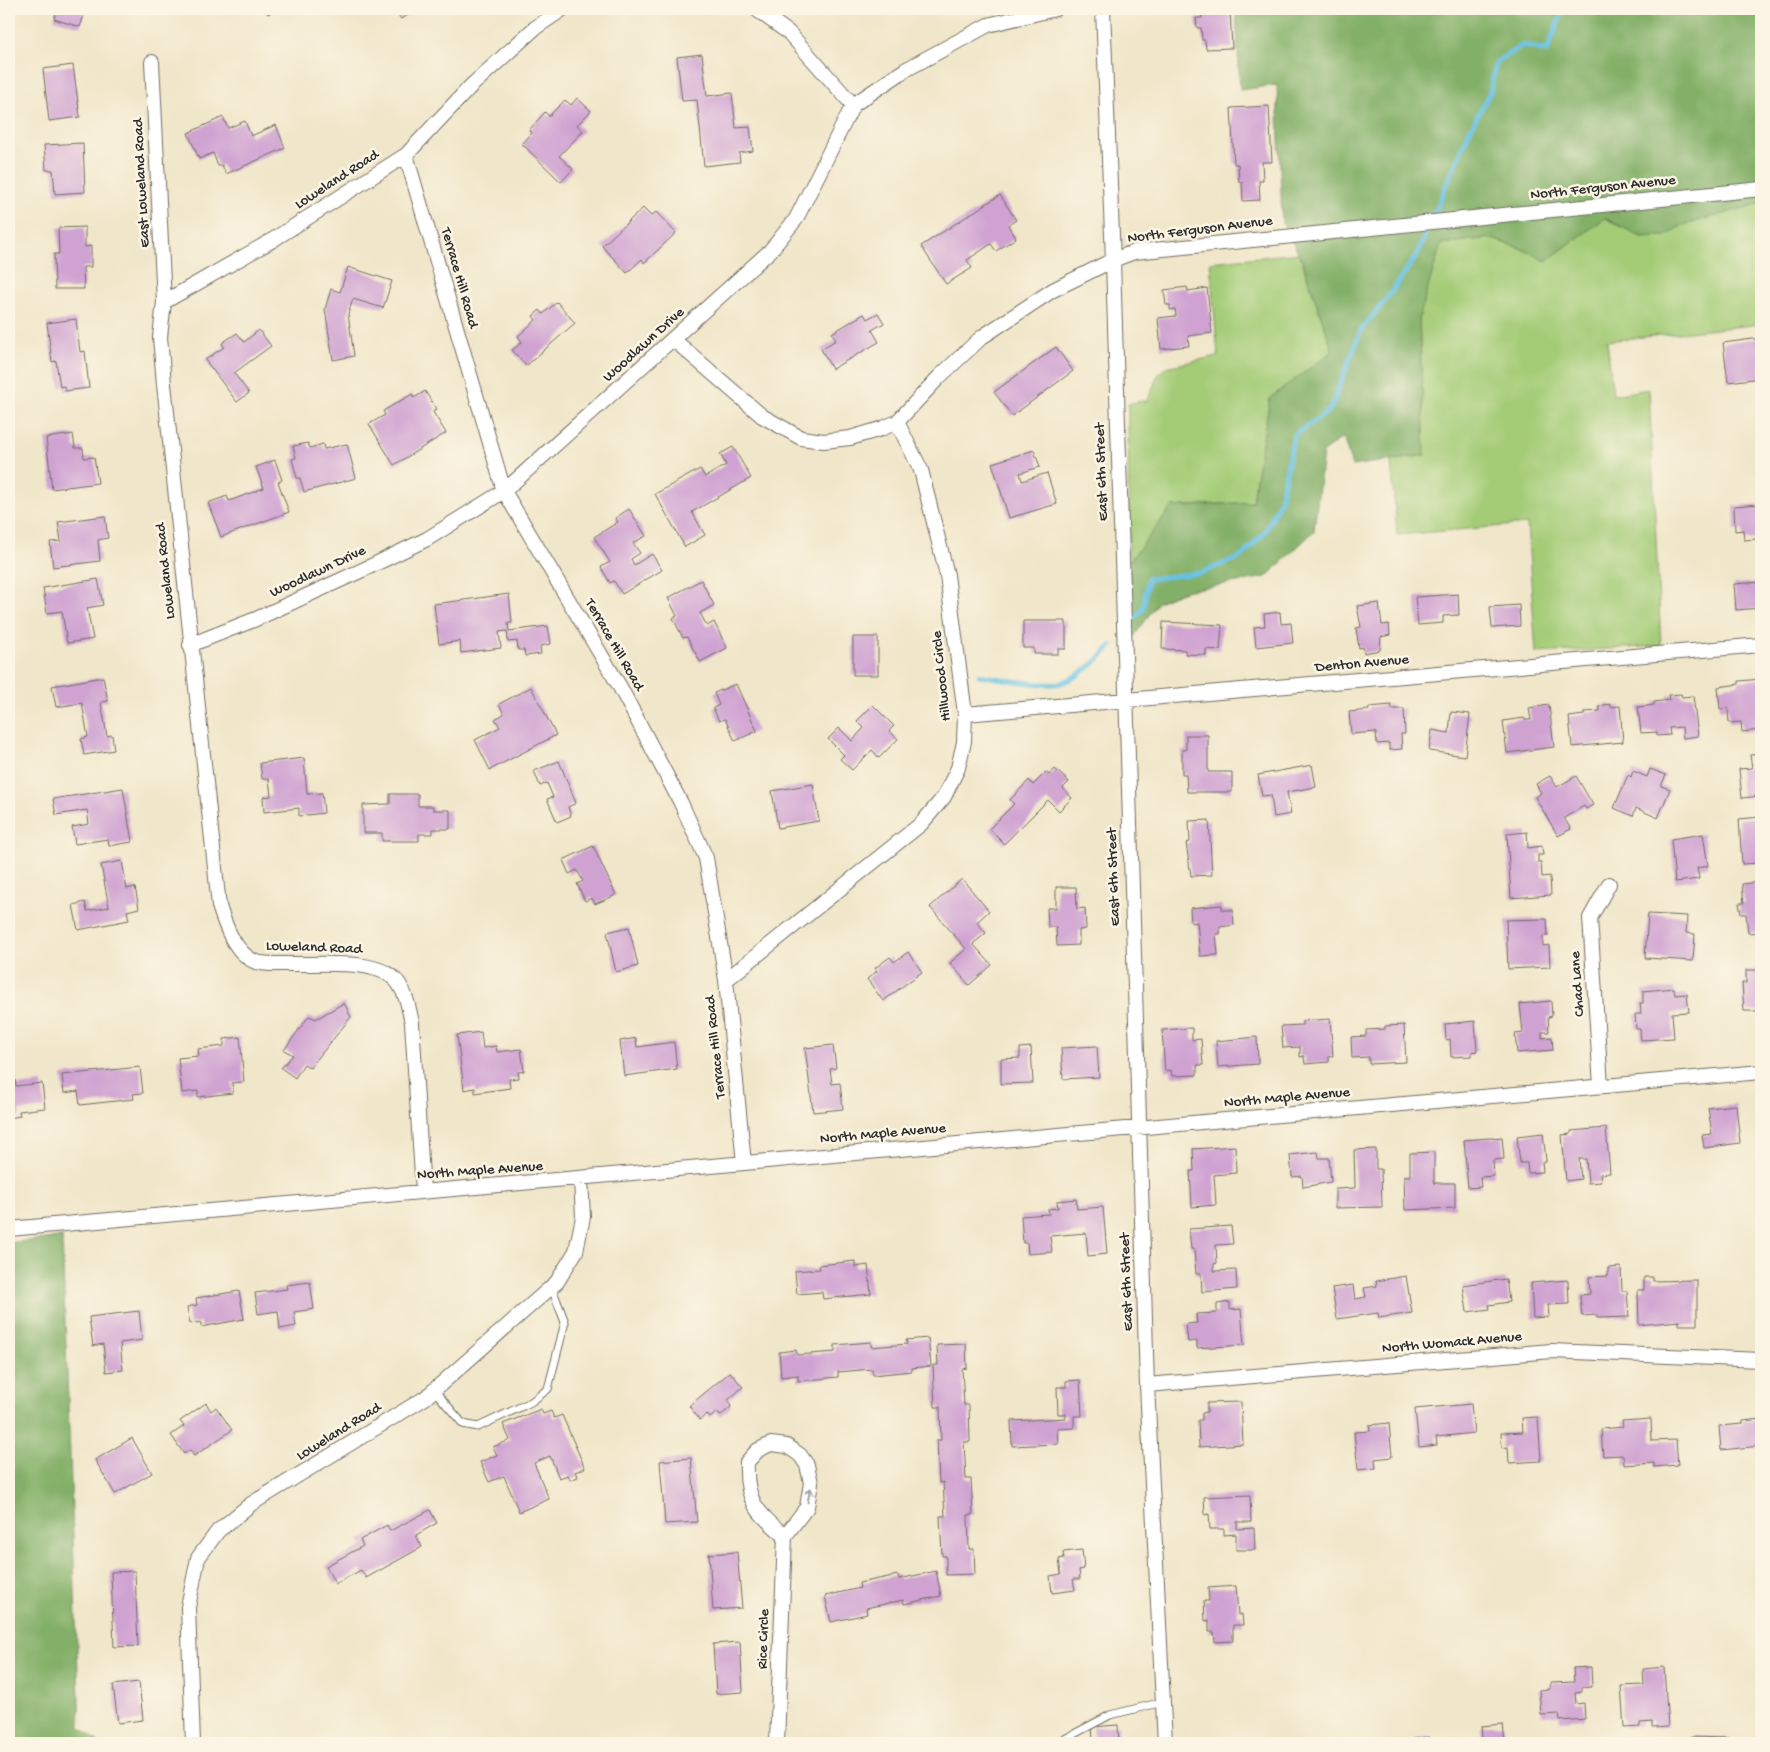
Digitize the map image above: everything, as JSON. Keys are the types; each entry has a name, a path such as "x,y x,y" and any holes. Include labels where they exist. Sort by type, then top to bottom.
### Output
{"street":[{"name":"Loweland Road","path":"423,1191 412,1023 407,999 398,982 384,971 367,965 272,964 254,961 237,946 219,906 164,384 160,337 164,302 271,241 406,155 471,86 535,28 563,9"},
{"path":"756,9 789,33 853,105"},
{"name":"Woodlawn Drive","path":"190,645 256,619 402,551 426,539 504,492 770,251 796,219 853,105 905,70 988,25 1055,9"},
{"name":"East 6th Street","path":"1102,9 1113,260 1147,1385 1165,1743"},
{"name":"East Loweland Road","path":"152,62 164,302"},
{"name":"Terrace Hill Road","path":"406,155 504,492 620,687 685,811 706,858 718,917 726,980 744,1163"},
{"name":"North Ferguson Avenue","path":"674,340 762,416 801,438 824,441 850,438 881,430 897,422 939,377 982,337 1053,290 1113,260 1134,252 1761,188"},
{"name":"Hillwood Circle","path":"726,980 921,824 944,798 958,768 964,742 965,714 947,575 922,470 897,422"},
{"name":"Denton Avenue","path":"965,714 1761,645"},
{"name":"Chad Lane","path":"1601,1086 1590,918 1609,884"},
{"name":"North Maple Avenue","path":"9,1229 1761,1072"},
{"name":"Loweland Road","path":"193,1743 188,1607 198,1558 218,1531 251,1504 320,1463 434,1390 552,1286 576,1251 584,1217 581,1179"},
{"name":"North Womack Avenue","path":"1147,1385 1552,1351 1761,1360"},
{"path":"771,1444 786,1446 800,1455 808,1465 811,1483 807,1507 785,1536 762,1517 749,1495 746,1479 747,1462 758,1450 771,1444"},
{"name":"Rice Circle","path":"777,1743 785,1536"}],"lane":[{"path":"434,1390 463,1424 478,1427 531,1402 548,1389 565,1322 552,1286"},
{"path":"1057,1743 1110,1715 1163,1702"}],"green space":[{"path":"1236,9 1761,9 1761,203 1681,226 1666,236 1641,237 1605,218 1546,261 1520,248 1489,238 1441,244 1419,318 1425,455 1352,466 1343,437 1323,452 1314,531 1266,577 1184,591 1158,602 1133,638 1129,562 1172,507 1252,502 1270,398 1333,351 1303,262 1282,222 1277,85 1240,90"},
{"path":"1761,203 1761,324 1607,341 1613,395 1649,389 1661,646 1536,653 1527,524 1397,535 1391,461 1425,455 1419,318 1440,244 1489,238 1526,250 1546,261 1605,218 1641,237 1666,236 1680,226"},
{"path":"1299,253 1333,351 1270,398 1252,502 1172,507 1129,562 1128,404 1148,400 1158,375 1166,367 1218,356 1210,262"},
{"path":"62,1237 80,1727 100,1743 9,1743 9,1243"}],"building":[{"path":"57,9 86,9 80,27 54,19"},
{"path":"264,9 276,9 268,14"},
{"path":"394,9 417,9 401,19"},
{"path":"1201,9 1230,9 1232,48 1206,49 1205,40 1202,40 1201,28 1197,28 1196,18 1202,18"},
{"path":"702,54 707,96 732,93 736,128 750,127 753,151 739,153 740,162 704,166 697,100 682,101 677,57"},
{"path":"73,65 80,117 49,121 43,69"},
{"path":"577,98 591,111 577,125 583,131 559,156 573,169 561,182 522,144 532,133 529,130 545,112 549,116 565,100 571,105"},
{"path":"1269,106 1272,162 1262,162 1263,181 1259,181 1260,200 1243,201 1242,182 1239,182 1238,164 1234,164 1231,108"},
{"path":"223,117 228,128 245,121 251,136 276,125 285,148 226,174 222,165 218,166 213,153 199,159 188,133"},
{"path":"83,143 85,192 55,194 53,170 46,170 44,145"},
{"path":"1000,195 1016,220 1008,225 1016,238 996,251 991,244 967,260 972,268 946,284 921,246"},
{"path":"643,208 651,216 656,212 676,233 644,263 642,259 627,273 602,246"},
{"path":"85,227 85,247 91,246 91,267 83,267 84,289 55,289 54,254 59,254 58,228"},
{"path":"348,267 392,281 383,308 353,299 348,314 354,356 333,360 325,309 331,289 340,292"},
{"path":"1187,287 1188,291 1207,288 1212,333 1188,336 1189,346 1161,349 1158,318 1176,316 1175,309 1170,310 1170,305 1166,305 1164,290"},
{"path":"557,302 575,323 526,366 512,350 522,342 518,336 536,320 533,316 540,310 543,314"},
{"path":"878,313 884,323 872,330 879,342 832,369 821,349 836,340 832,333 864,314 867,319"},
{"path":"76,319 80,352 85,351 89,388 65,391 64,386 60,387 56,361 52,362 47,323"},
{"path":"259,330 271,346 234,373 249,393 237,402 205,360 224,347 222,343 237,333 244,342"},
{"path":"1760,338 1761,378 1728,382 1723,343"},
{"path":"1056,347 1073,371 1012,416 994,392"},
{"path":"425,391 436,409 433,412 446,433 394,465 369,424 385,415 383,411 412,394 414,398"},
{"path":"73,434 75,448 83,448 84,458 94,457 98,483 52,489 46,438"},
{"path":"308,443 310,448 323,444 324,449 347,444 356,478 304,492 300,478 297,478 292,459 296,458 293,446"},
{"path":"733,447 751,478 692,512 705,535 685,547 655,494 700,469 705,477 726,465 720,454"},
{"path":"1034,450 1040,467 1020,473 1022,481 1047,473 1057,504 1009,518 992,463"},
{"path":"275,460 282,480 278,482 289,512 221,537 208,503 227,496 229,501 264,488 256,467"},
{"path":"1761,504 1761,527 1757,527 1758,539 1744,540 1743,530 1735,531 1734,506"},
{"path":"629,509 646,536 633,543 640,553 631,559 634,565 652,554 662,570 622,594 614,581 610,583 601,567 610,562 594,537 618,522 615,518"},
{"path":"105,516 108,538 98,540 100,561 53,567 50,542 61,541 58,522"},
{"path":"98,579 103,605 87,608 93,639 67,643 62,611 47,613 43,588"},
{"path":"701,580 714,605 700,613 707,626 714,622 727,648 700,662 687,637 683,638 673,618 677,616 668,598"},
{"path":"1761,582 1761,608 1736,610 1734,584"},
{"path":"509,594 512,623 508,623 509,631 548,626 551,644 540,646 541,654 525,656 524,650 518,650 517,641 508,642 507,631 499,632 501,648 461,653 460,641 439,644 434,604"},
{"path":"1458,594 1459,615 1443,616 1443,623 1418,625 1415,597"},
{"path":"1379,603 1382,625 1389,624 1390,635 1381,637 1380,650 1364,653 1363,647 1359,648 1356,628 1361,627 1357,606"},
{"path":"1519,605 1520,626 1492,628 1490,607"},
{"path":"1280,612 1281,624 1291,623 1293,643 1256,647 1254,627 1265,626 1264,614"},
{"path":"1023,621 1066,621 1066,649 1058,649 1058,654 1034,654 1034,648 1023,648"},
{"path":"1163,622 1222,625 1220,650 1206,649 1206,655 1185,654 1185,650 1162,649"},
{"path":"853,637 878,637 878,675 853,675"},
{"path":"103,677 108,701 101,702 107,736 112,735 114,750 84,755 81,739 88,737 82,703 56,707 52,686"},
{"path":"1761,679 1761,730 1742,732 1741,722 1729,723 1728,708 1720,709 1718,687 1739,684 1739,681"},
{"path":"736,684 757,731 735,741 725,719 719,721 713,708 719,705 714,693"},
{"path":"531,687 556,735 490,770 475,740 500,727 495,719 504,714 499,704"},
{"path":"1681,694 1682,697 1693,696 1698,736 1683,738 1682,727 1669,728 1670,735 1657,736 1657,732 1641,733 1638,707 1654,705 1654,702 1669,700 1668,695"},
{"path":"1610,704 1611,707 1620,706 1623,742 1572,747 1569,717 1584,715 1584,712 1600,711 1599,706"},
{"path":"873,705 894,726 889,731 898,739 879,758 872,750 852,770 840,759 844,755 828,739 839,728 852,741 864,728 857,721"},
{"path":"1391,705 1392,709 1404,709 1405,734 1401,734 1402,749 1389,750 1389,743 1377,744 1376,732 1351,734 1349,712 1369,710 1369,707"},
{"path":"1549,705 1554,747 1507,753 1503,721 1524,718 1525,720 1531,720 1529,708"},
{"path":"1451,712 1470,714 1465,756 1429,751 1432,730 1449,733"},
{"path":"1186,735 1208,735 1208,772 1232,772 1232,792 1187,792 1186,774 1182,774 1182,750 1186,750"},
{"path":"1761,754 1761,796 1742,798 1739,769 1752,768 1750,755"},
{"path":"304,758 307,794 322,793 324,813 299,816 299,808 264,812 263,797 271,796 269,779 262,779 260,763"},
{"path":"559,761 576,803 568,807 571,816 557,822 547,799 553,797 547,783 540,786 534,771"},
{"path":"1312,765 1316,787 1287,792 1291,814 1274,817 1271,795 1262,796 1258,775"},
{"path":"1055,769 1069,782 1063,788 1072,798 1059,811 1048,800 1004,844 989,829 1014,804 1010,800 1029,780 1033,785 1046,772 1049,775"},
{"path":"1650,769 1666,775 1661,786 1670,789 1658,818 1636,808 1633,816 1614,808 1628,775 1631,777 1633,771 1647,777"},
{"path":"1550,776 1557,787 1576,776 1593,805 1586,809 1584,806 1564,818 1571,829 1558,836 1535,797 1541,793 1536,784"},
{"path":"813,784 819,821 778,828 772,791"},
{"path":"123,788 132,842 109,846 108,839 75,844 72,827 89,824 87,810 56,815 53,799"},
{"path":"390,794 418,794 418,806 433,806 433,810 450,810 450,829 433,829 433,834 419,834 419,841 382,841 382,833 363,833 363,805 390,804"},
{"path":"1761,817 1761,863 1742,864 1739,819"},
{"path":"1209,820 1212,875 1191,876 1186,843 1190,842 1189,821"},
{"path":"1527,832 1528,848 1542,846 1543,855 1538,855 1538,862 1541,862 1542,877 1550,876 1551,895 1511,898 1507,834"},
{"path":"1703,834 1708,866 1697,868 1699,879 1675,882 1671,839"},
{"path":"593,846 616,895 595,904 592,898 585,901 577,884 583,881 577,870 569,874 563,860"},
{"path":"122,861 127,889 135,887 139,908 127,911 129,920 78,930 73,905 85,902 87,911 109,907 101,865"},
{"path":"962,879 989,911 977,922 986,933 973,944 992,965 969,985 950,963 966,949 930,907"},
{"path":"1761,882 1761,932 1748,933 1746,914 1741,914 1739,903 1744,903 1742,884"},
{"path":"1056,887 1076,887 1077,909 1085,908 1086,929 1079,930 1079,945 1057,946 1056,927 1048,927 1047,908 1056,908"},
{"path":"1222,905 1222,910 1233,910 1234,925 1220,927 1220,934 1216,934 1218,955 1200,956 1197,922 1191,923 1190,908"},
{"path":"1648,914 1687,916 1686,933 1695,934 1693,961 1645,958"},
{"path":"1547,919 1548,936 1543,936 1543,946 1549,945 1550,967 1508,969 1506,920"},
{"path":"629,927 638,966 616,972 607,932"},
{"path":"908,952 922,972 883,1001 867,979 877,971 875,968 890,957 894,962"},
{"path":"1746,970 1761,970 1761,1011 1744,1011 1742,983 1746,983"},
{"path":"1674,988 1675,995 1687,994 1689,1012 1672,1013 1674,1038 1641,1040 1640,1029 1636,1029 1635,1014 1641,1014 1640,1003 1643,1003 1643,991"},
{"path":"1551,1001 1552,1016 1548,1017 1549,1032 1542,1032 1542,1038 1552,1037 1553,1050 1517,1053 1515,1034 1523,1033 1520,1004"},
{"path":"344,1003 351,1017 310,1068 304,1064 295,1078 281,1068 293,1055 284,1050 309,1016 316,1019"},
{"path":"1330,1019 1333,1056 1329,1056 1329,1062 1305,1064 1304,1056 1300,1057 1300,1047 1283,1048 1281,1026 1302,1025 1302,1021"},
{"path":"1475,1021 1477,1051 1472,1052 1472,1056 1451,1057 1450,1039 1446,1040 1445,1024"},
{"path":"1404,1025 1406,1062 1369,1064 1369,1057 1352,1058 1351,1037 1366,1036 1366,1030"},
{"path":"1192,1028 1192,1040 1201,1039 1203,1065 1197,1065 1197,1075 1172,1076 1171,1070 1165,1071 1162,1030"},
{"path":"481,1032 483,1048 496,1046 497,1052 521,1049 524,1071 518,1072 519,1078 509,1079 510,1088 475,1093 475,1088 464,1090 457,1035"},
{"path":"240,1037 244,1082 232,1083 233,1093 198,1097 198,1091 182,1093 178,1058 199,1056 198,1049 224,1046 224,1039"},
{"path":"1257,1037 1258,1064 1218,1067 1216,1041"},
{"path":"636,1038 637,1047 674,1042 677,1069 624,1076 620,1041"},
{"path":"833,1045 836,1068 830,1069 832,1084 840,1083 843,1109 813,1112 805,1048"},
{"path":"1097,1046 1099,1077 1063,1079 1061,1048"},
{"path":"1031,1047 1033,1083 1001,1084 1001,1059 1020,1058 1020,1048"},
{"path":"140,1067 143,1093 133,1094 134,1099 80,1105 78,1091 64,1093 62,1075"},
{"path":"14,1073 16,1086 42,1083 45,1108 19,1111 20,1116 9,1118 9,1074"},
{"path":"1736,1105 1740,1143 1704,1148 1702,1135 1712,1134 1708,1108"},
{"path":"1606,1128 1610,1173 1600,1174 1601,1182 1588,1183 1586,1159 1579,1159 1581,1179 1566,1181 1562,1135 1571,1134 1571,1131"},
{"path":"1543,1133 1546,1161 1542,1162 1543,1172 1528,1173 1527,1163 1520,1163 1517,1136"},
{"path":"1502,1137 1504,1159 1493,1160 1494,1176 1480,1177 1481,1187 1468,1188 1464,1140"},
{"path":"1235,1146 1236,1173 1214,1175 1216,1205 1192,1207 1190,1171 1194,1171 1193,1149"},
{"path":"1376,1149 1376,1169 1381,1169 1382,1207 1335,1208 1335,1189 1355,1188 1354,1150"},
{"path":"1318,1152 1319,1158 1329,1158 1331,1182 1303,1187 1302,1176 1292,1177 1290,1155"},
{"path":"1434,1152 1434,1183 1455,1183 1455,1208 1405,1210 1404,1176 1410,1176 1410,1153"},
{"path":"1076,1199 1077,1209 1103,1207 1107,1254 1088,1256 1086,1233 1050,1236 1052,1252 1028,1254 1027,1243 1023,1243 1021,1216 1049,1214 1048,1209 1058,1208 1057,1201"},
{"path":"1231,1226 1233,1244 1216,1245 1217,1263 1214,1264 1214,1271 1236,1270 1237,1289 1202,1292 1201,1274 1196,1274 1194,1249 1191,1249 1189,1229"},
{"path":"855,1261 855,1267 868,1265 871,1294 823,1299 822,1292 797,1294 795,1271 820,1269 819,1265"},
{"path":"1621,1267 1622,1291 1627,1291 1629,1317 1597,1318 1597,1315 1582,1316 1580,1295 1590,1294 1589,1277 1608,1276 1608,1268"},
{"path":"1406,1276 1412,1313 1379,1318 1378,1313 1337,1319 1332,1288 1353,1285 1355,1299 1366,1297 1364,1288 1377,1286 1376,1281"},
{"path":"1644,1277 1653,1277 1653,1281 1697,1280 1697,1325 1679,1325 1679,1321 1639,1325 1638,1290 1644,1290"},
{"path":"1506,1279 1509,1302 1489,1305 1490,1309 1467,1312 1463,1285"},
{"path":"1568,1280 1569,1304 1548,1305 1549,1317 1533,1318 1531,1283"},
{"path":"310,1282 314,1309 294,1312 296,1326 280,1329 278,1311 258,1314 255,1293 287,1289 286,1285"},
{"path":"239,1291 244,1319 201,1327 201,1322 190,1324 187,1307 197,1305 196,1298"},
{"path":"1230,1302 1230,1310 1241,1309 1244,1345 1197,1348 1197,1341 1188,1342 1186,1324 1197,1323 1196,1314 1217,1313 1217,1304"},
{"path":"139,1311 142,1340 120,1343 123,1370 106,1372 103,1344 93,1346 89,1317"},
{"path":"928,1338 931,1366 912,1368 912,1371 873,1375 872,1369 838,1372 838,1377 798,1381 798,1375 781,1377 779,1352 796,1350 797,1355 835,1352 835,1345 871,1342 871,1347 907,1344 906,1340"},
{"path":"966,1344 967,1368 962,1369 964,1405 969,1405 970,1442 964,1442 966,1479 971,1479 973,1515 968,1515 969,1549 974,1549 975,1574 946,1575 946,1556 942,1556 940,1516 945,1516 943,1482 939,1483 937,1440 941,1440 940,1407 935,1407 933,1365 938,1365 937,1345"},
{"path":"730,1372 743,1387 728,1400 731,1407 720,1416 717,1412 710,1418 707,1414 700,1420 689,1406"},
{"path":"1080,1380 1082,1416 1074,1416 1074,1428 1057,1429 1058,1444 1012,1446 1011,1421 1066,1418 1066,1414 1058,1414 1057,1387 1066,1387 1066,1381"},
{"path":"1241,1402 1243,1444 1199,1447 1198,1420 1202,1420 1202,1413 1207,1412 1207,1403"},
{"path":"206,1403 211,1411 216,1407 232,1430 194,1456 190,1450 184,1454 171,1435 184,1426 180,1421"},
{"path":"1471,1404 1474,1433 1436,1437 1437,1445 1419,1447 1415,1409"},
{"path":"541,1409 543,1414 551,1411 554,1418 562,1415 585,1468 575,1472 578,1477 570,1480 568,1475 559,1478 550,1456 534,1463 549,1499 519,1512 504,1476 489,1482 480,1462 497,1455 493,1447 510,1440 503,1424"},
{"path":"1538,1417 1541,1461 1509,1463 1508,1447 1502,1448 1501,1433 1523,1432 1522,1418"},
{"path":"1651,1419 1652,1441 1676,1440 1678,1465 1654,1467 1654,1463 1624,1465 1623,1455 1603,1456 1601,1429 1623,1427 1622,1421"},
{"path":"1761,1419 1761,1446 1721,1450 1719,1426 1743,1424 1743,1421"},
{"path":"1389,1423 1392,1457 1375,1459 1376,1468 1358,1470 1354,1432 1370,1431 1369,1425"},
{"path":"132,1438 152,1473 115,1494 95,1460"},
{"path":"691,1458 697,1522 665,1524 660,1461"},
{"path":"1250,1495 1251,1522 1237,1522 1237,1529 1254,1528 1255,1550 1236,1550 1236,1534 1224,1535 1224,1529 1210,1529 1209,1514 1205,1515 1204,1497"},
{"path":"430,1510 437,1523 416,1535 422,1547 366,1578 361,1570 335,1584 326,1566 363,1546 360,1540 387,1525 390,1531"},
{"path":"1082,1550 1084,1569 1079,1570 1080,1579 1073,1579 1075,1590 1052,1593 1050,1576 1061,1574 1059,1559 1064,1558 1063,1552"},
{"path":"737,1552 742,1608 713,1610 709,1554"},
{"path":"135,1571 138,1646 114,1647 111,1572"},
{"path":"936,1571 941,1596 904,1604 903,1600 866,1608 867,1614 831,1622 825,1596 860,1588 859,1583 898,1575 899,1579"},
{"path":"1236,1586 1238,1615 1242,1614 1243,1625 1233,1625 1233,1641 1215,1642 1214,1632 1209,1632 1209,1620 1205,1621 1204,1601 1209,1601 1208,1588"},
{"path":"740,1642 743,1692 716,1694 713,1644"},
{"path":"1591,1667 1592,1686 1582,1687 1582,1692 1575,1693 1576,1704 1584,1703 1585,1719 1560,1721 1559,1714 1541,1715 1539,1690 1550,1689 1550,1683 1574,1682 1573,1668"},
{"path":"1664,1667 1668,1727 1652,1728 1652,1722 1640,1723 1640,1727 1624,1728 1621,1686 1644,1685 1643,1669"},
{"path":"139,1682 143,1720 118,1723 113,1685"},
{"path":"1503,1724 1505,1743 1459,1743 1482,1739 1481,1726"},
{"path":"1118,1725 1119,1743 1074,1743 1074,1741 1093,1740 1092,1727"},
{"path":"1429,1737 1430,1743 1414,1743 1414,1739"},
{"path":"1691,1737 1728,1738 1728,1743 1691,1743"}],"waterway":[{"path":"1435,212 1470,130 1490,92 1496,62 1523,45 1547,51 1563,9"},
{"path":"1135,618 1143,609 1148,579 1200,573 1241,557 1265,532 1280,501 1294,435 1330,410 1361,330 1388,297 1417,255 1425,235"},
{"path":"979,675 1033,683 1061,683 1089,668 1111,646"}]}
